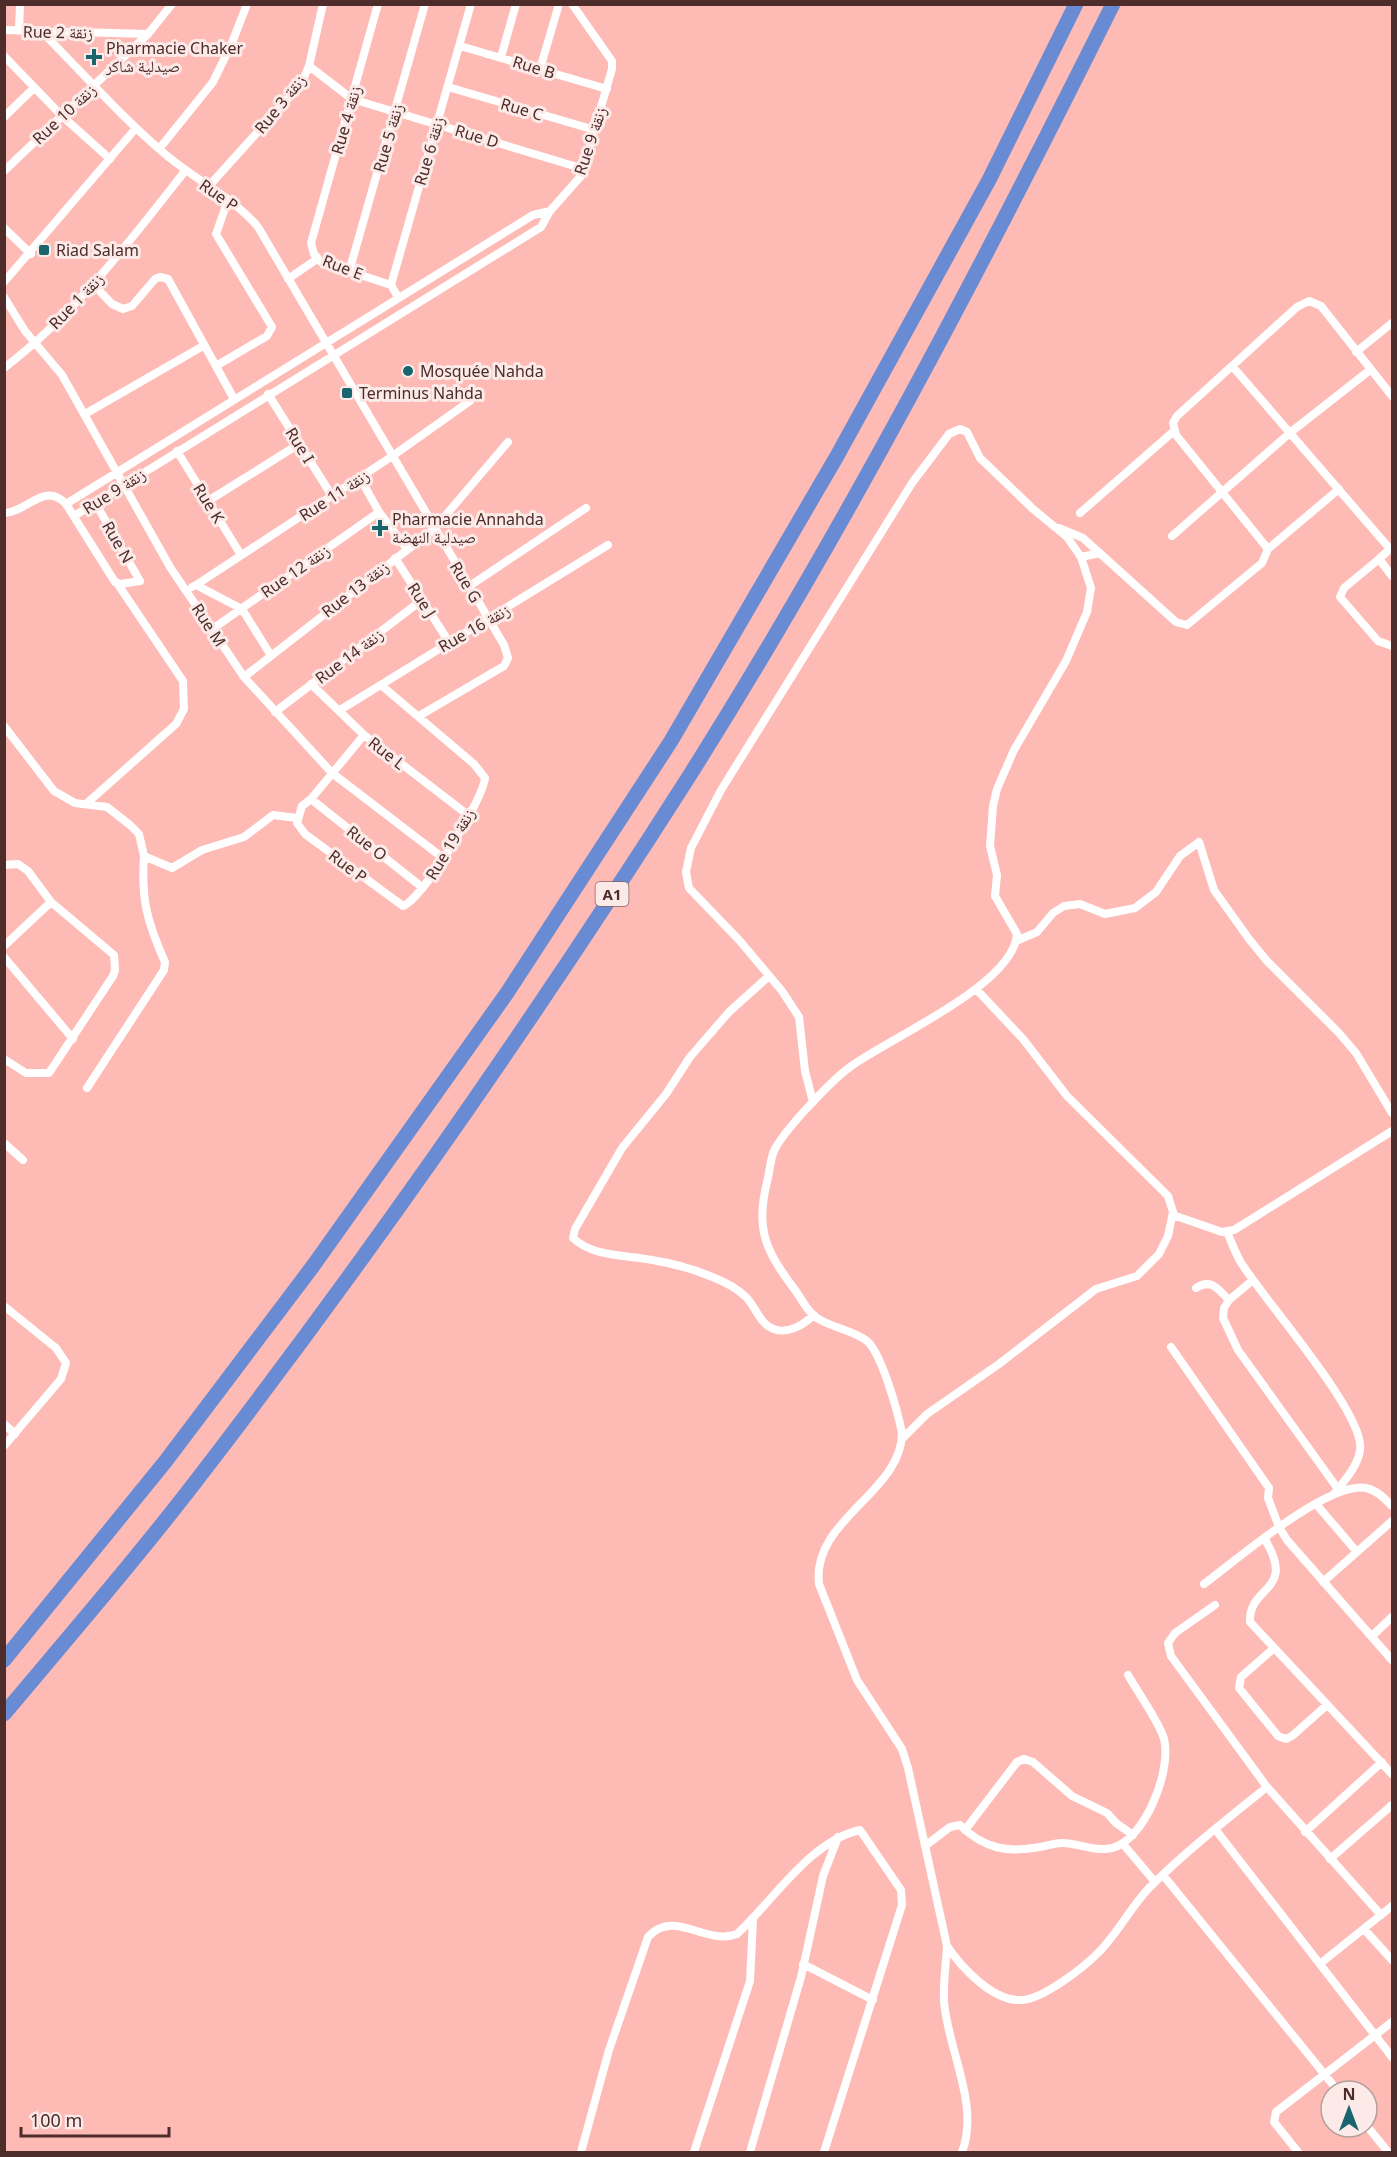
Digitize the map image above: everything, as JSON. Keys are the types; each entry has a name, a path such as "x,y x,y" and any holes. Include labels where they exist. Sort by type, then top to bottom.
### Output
{"highway":[{"name":"A1","path":"4,1660 165,1462 313,1266 507,993 658,761 837,456 989,180 1076,4"},
{"name":"A1","path":"4,1714 203,1472 379,1237 551,988 689,776 799,593 895,424 1113,4"}],"street":[{"path":"19,31 20,4"},
{"name":"Rue 10 زنقة","path":"4,171 148,34 172,4"},
{"name":"Rue 3 زنقة","path":"208,188 301,84 309,66 323,4"},
{"name":"Rue 4 زنقة","path":"312,236 378,4"},
{"name":"Rue 5 زنقة","path":"349,272 425,4"},
{"name":"Rue 6 زنقة","path":"391,285 471,4"},
{"path":"501,57 516,4"},
{"path":"540,69 558,4"},
{"name":"Rue 9 زنقة","path":"550,211 532,214 66,504 74,516 96,504 268,394 334,356 541,227 550,211 571,190 584,169 607,89 612,61 572,4"},
{"path":"159,149 213,82 229,51 246,6"},
{"name":"Rue 2 زنقة","path":"4,30 148,34"},
{"name":"Rue P","path":"41,31 159,149 185,171 228,200 258,227 356,393"},
{"name":"Rue B","path":"460,46 607,89"},
{"path":"4,56 62,116 110,159"},
{"name":"Rue D","path":"309,66 352,99 584,169"},
{"name":"Rue C","path":"448,87 595,130"},
{"path":"4,117 34,88"},
{"path":"4,282 31,254 136,128"},
{"name":"Rue 1 زنقة","path":"4,368 36,342 93,284 185,171"},
{"path":"216,366 267,336 272,327 216,234 228,200"},
{"path":"4,228 31,254"},
{"name":"Rue E","path":"312,236 312,249 317,259 391,285"},
{"path":"288,279 317,259"},
{"path":"93,284 111,303 123,309 132,306 155,279 166,278 234,399"},
{"path":"391,285 398,297"},
{"path":"4,297 25,331 36,342"},
{"path":"1268,549 1174,431 1173,423 1177,416 1297,307 1309,301 1321,306 1392,396"},
{"path":"1356,352 1392,323"},
{"name":"Rue M","path":"36,342 62,375 171,567 244,677 332,773 443,858"},
{"path":"85,414 203,346"},
{"path":"1233,367 1391,548 1344,588 1340,597 1378,641 1392,646"},
{"path":"1172,536 1291,432 1370,370"},
{"name":"Rue G","path":"356,393 391,458 489,620 508,658 506,663 491,675 419,716"},
{"name":"Rue I","path":"268,394 332,496"},
{"name":"Rue 11 زنقة","path":"196,585 391,458 470,401"},
{"path":"813,1102 805,1071 799,1017 769,976 689,888 686,872 691,848 721,790 912,483 952,431 964,430 980,458 1033,509 1059,528 1081,557 1091,588 1087,612 1056,682 1014,750 997,789 993,806 990,846 997,875 995,896 1014,926 1016,940 1009,957 976,990 850,1067 813,1102 785,1132 774,1150 762,1200 761,1217 767,1250 774,1264 814,1315 867,1341 880,1358 902,1439"},
{"path":"1080,513 1174,431"},
{"name":"Rue 13 زنقة","path":"244,677 270,654 434,529 508,442"},
{"path":"208,501 299,444"},
{"name":"Rue K","path":"177,451 241,555"},
{"path":"360,478 379,512 407,549"},
{"path":"1059,528 1077,534 1183,626 1191,624 1262,563 1268,549 1339,489"},
{"path":"5,513 49,495 57,496 66,504"},
{"name":"Rue N","path":"96,504 140,581 117,583"},
{"path":"468,587 586,508"},
{"name":"Rue 12 زنقة","path":"211,630 379,512"},
{"path":"74,516 110,576 183,681 184,709 176,724 86,805"},
{"name":"Rue 16 زنقة","path":"340,710 608,545"},
{"path":"1081,557 1100,553"},
{"name":"Rue J","path":"395,558 449,642"},
{"path":"1379,559 1392,576"},
{"path":"186,589 196,585 242,609 270,654"},
{"name":"Rue 14 زنقة","path":"275,712 422,600"},
{"name":"Rue L","path":"311,684 364,735 468,815"},
{"path":"381,685 419,716"},
{"name":"Rue 19 زنقة","path":"390,898 399,905 405,905 423,888 443,858 485,782 481,770 419,716"},
{"path":"4,726 54,791 75,803 107,807 139,834 144,856 142,891 165,962 164,970 87,1088"},
{"path":"144,856 172,868 195,852 244,837 273,815 297,818 302,806 311,799 364,735"},
{"name":"Rue O","path":"311,799 423,888"},
{"name":"Rue P","path":"297,818 298,827 305,834 390,898"},
{"path":"1016,940 1037,932 1053,913 1064,906 1080,904 1100,914 1112,915 1142,905 1156,892 1180,856 1199,842 1214,890 1267,961 1356,1053 1392,1113"},
{"path":"4,865 18,864 28,871 51,902 115,959 113,976 53,1069 45,1074 26,1073 4,1059"},
{"path":"4,946 51,902"},
{"path":"4,957 73,1039"},
{"path":"769,976 742,999 690,1057 666,1094 622,1148 573,1236 579,1244 599,1251 654,1260 709,1275 736,1288 752,1304 767,1325 775,1329 799,1328 814,1315"},
{"path":"962,2152 967,2140 968,2113 944,2002 947,1946 914,1784 902,1749 857,1680 825,1603 817,1568 820,1556 829,1541 884,1475 902,1439 927,1414 999,1364 1096,1289 1137,1276 1159,1254 1168,1236 1173,1215 1168,1196 1067,1096 1023,1039 976,990"},
{"path":"1173,1215 1227,1232 1253,1219 1392,1131"},
{"path":"4,1143 23,1160"},
{"path":"1204,1584 1279,1527 1336,1491 1351,1471 1361,1449 1356,1428 1329,1385 1240,1262 1227,1232"},
{"path":"1253,1280 1229,1300 1224,1308 1223,1318 1238,1350 1336,1491"},
{"path":"1196,1288 1204,1282 1210,1283 1229,1300"},
{"path":"4,1305 56,1348 66,1363 61,1379 4,1446"},
{"path":"1171,1347 1269,1488 1268,1498 1279,1527 1392,1660"},
{"path":"4,1424 15,1434"},
{"path":"1336,1491 1365,1487 1382,1495 1392,1506"},
{"path":"1316,1504 1357,1552"},
{"path":"1323,1581 1392,1521"},
{"path":"1264,1539 1276,1562 1276,1574 1271,1585 1252,1608 1250,1622 1392,1774"},
{"path":"1215,1605 1175,1633 1168,1643 1169,1652 1267,1786 1305,1832 1381,1915"},
{"path":"1372,1636 1392,1617"},
{"path":"1273,1649 1241,1677 1239,1688 1278,1736 1286,1739 1292,1736 1327,1706"},
{"path":"925,1846 950,1827 960,1825 994,1847 1013,1851 1062,1843 1099,1849 1123,1844 1134,1835 1161,1784 1166,1758 1164,1738 1128,1675"},
{"path":"965,1830 1017,1762 1024,1759 1033,1762 1072,1796 1107,1813 1116,1823 1134,1835"},
{"path":"1305,1832 1382,1762"},
{"path":"947,1946 965,1970 986,1986 1009,1999 1032,1998 1063,1980 1098,1953 1135,1903 1155,1882 1267,1786"},
{"path":"1330,1858 1392,1805"},
{"path":"1215,1829 1392,2057"},
{"path":"581,2152 609,2050 648,1937 662,1926 676,1925 706,1936 723,1938 737,1934 810,1856 838,1837 860,1830 901,1890 901,1911 824,2152"},
{"path":"750,2152 803,1964 823,1876 838,1837"},
{"path":"1123,1844 1155,1882"},
{"path":"1163,1875 1328,2079"},
{"path":"1321,1963 1392,1906"},
{"path":"694,2152 750,1981 753,1919"},
{"path":"1364,1929 1392,1960"},
{"path":"803,1964 873,2000"},
{"path":"1298,2152 1274,2122 1276,2112 1392,2022"},
{"path":"1378,2139 1389,2152"}],"place":[{"name":"Pharmacie Chaker صيدلية شاكر","path":"94,57"},
{"name":"Riad Salam","path":"44,250"},
{"name":"Mosquée Nahda","path":"408,371"},
{"name":"Terminus Nahda","path":"347,393"},
{"name":"Pharmacie Annahda صيدلية النهضة","path":"380,528"}]}
